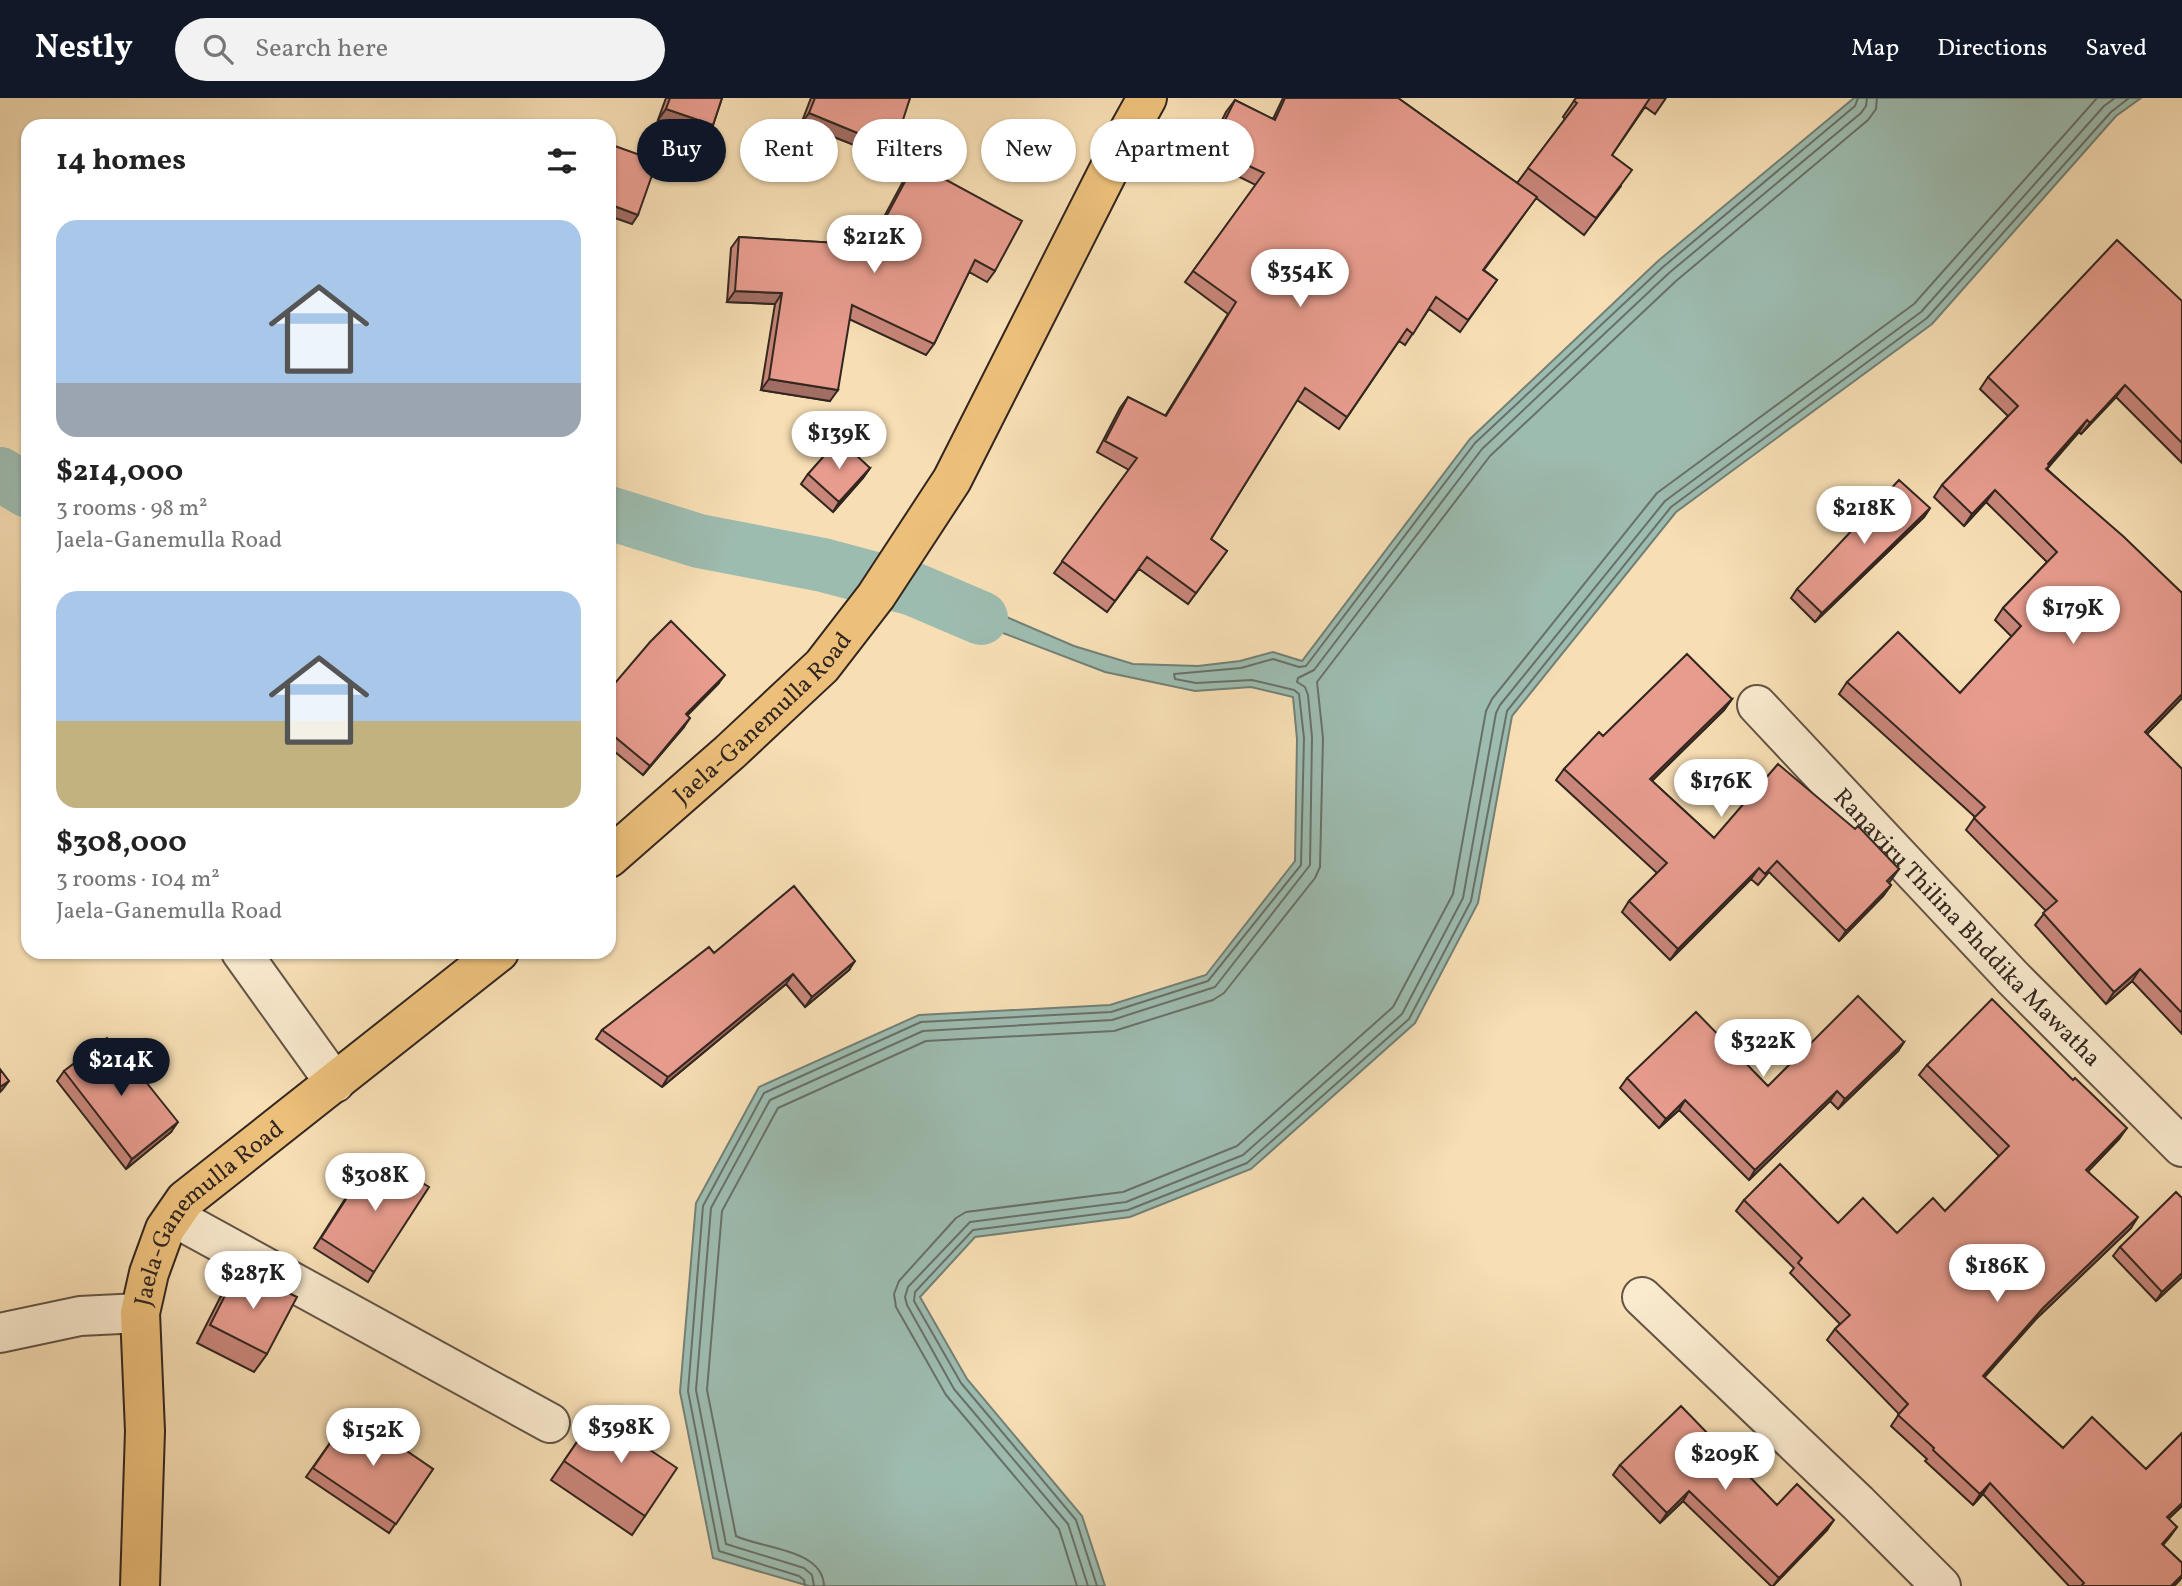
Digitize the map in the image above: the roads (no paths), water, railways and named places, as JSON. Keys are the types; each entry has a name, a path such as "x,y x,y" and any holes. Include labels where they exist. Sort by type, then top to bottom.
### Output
{"main road":[{"name":"Jaela-Ganemulla Road","path":"616,844 730,752 822,666 876,596 952,480 1119,148 1147,98"},
{"name":"Jaela-Ganemulla Road","path":"140,1586 145,1431 140,1313 149,1273 165,1229 185,1200 490,959"}],"street":[{"name":"Ranaviru Thilina Bhddika Mawatha","path":"1757,705 2013,978 2182,1147"},
{"path":"246,959 335,1083"},
{"path":"174,1217 550,1423"},
{"path":"1642,1297 1941,1586"},
{"path":"0,1333 80,1316 140,1313"}],"water":[{"path":"1854,98 2141,98 2116,116 1932,324 1676,512 1512,716 1478,903 1415,1023 1251,1169 1130,1217 975,1237 920,1297 967,1379 1082,1516 1105,1586 809,1586 713,1558 680,1392 696,1203 759,1087 919,1015 1110,1005 1206,975 1295,861 1297,739 1293,697 1251,687 1195,691 1105,672 909,600 918,579 1074,646 1133,664 1198,666 1240,661 1273,652 1302,661 1470,439 1658,261"}],"waterway":[{"path":"0,474 21,487"},
{"path":"616,515 699,541 823,565 913,589 981,618"}]}
